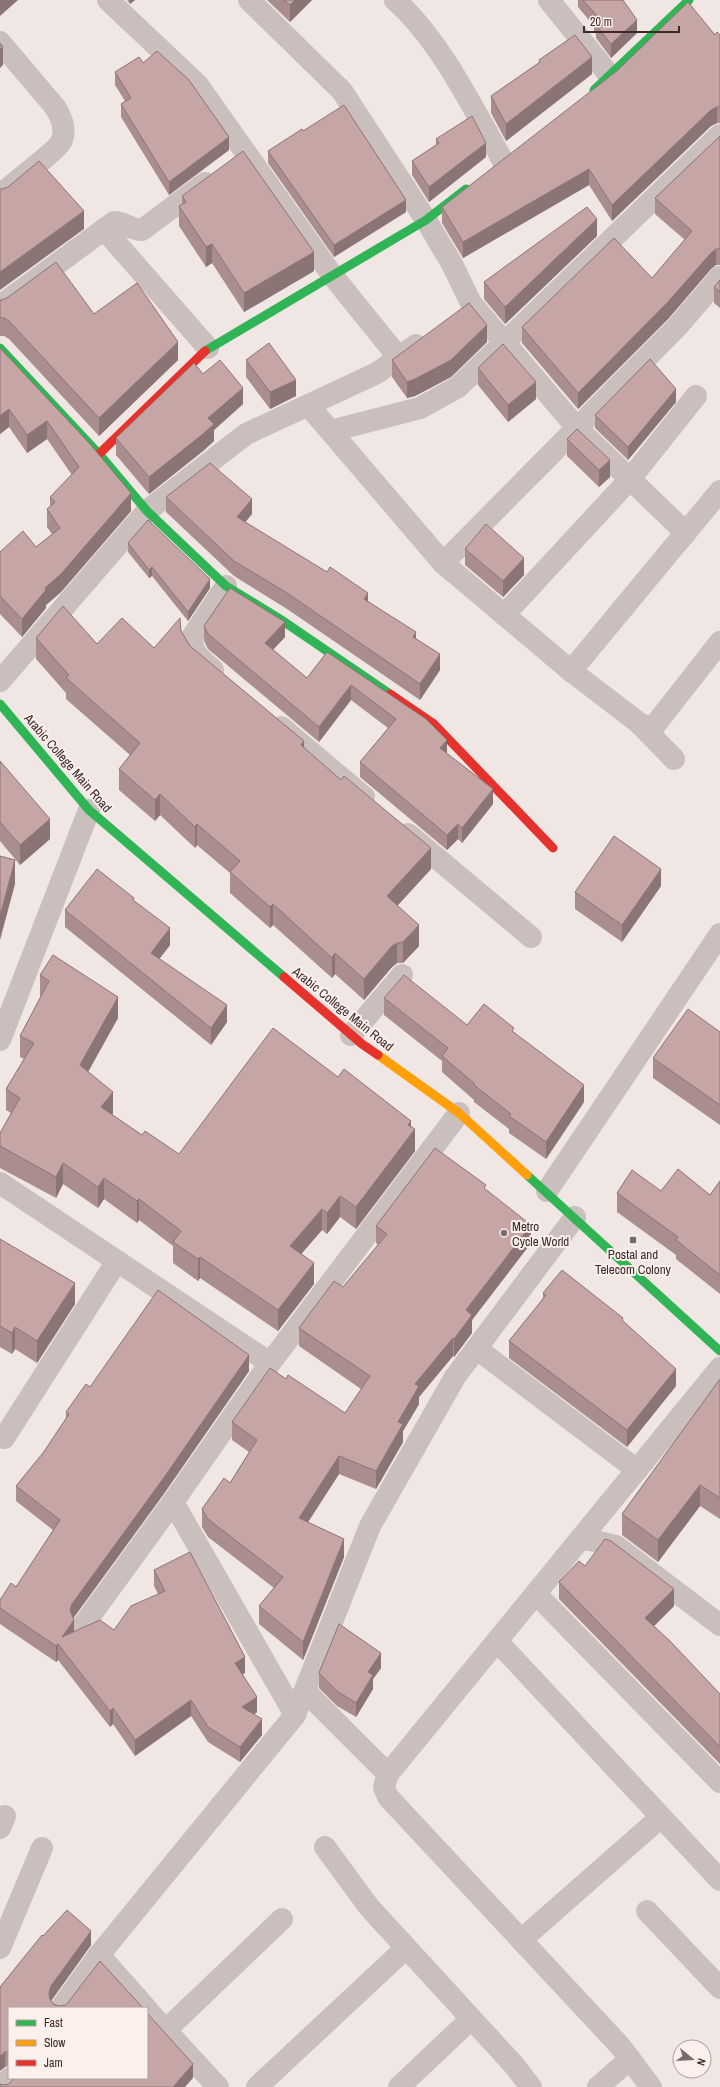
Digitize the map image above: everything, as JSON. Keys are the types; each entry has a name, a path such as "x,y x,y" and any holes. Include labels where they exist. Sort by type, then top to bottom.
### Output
{"street":[{"path":"108,0 198,85 332,275 399,358"},
{"path":"249,0 342,91 426,220 452,264 471,303 577,428 686,533"},
{"path":"395,0 433,43 504,160"},
{"path":"549,0 610,76"},
{"path":"586,96 610,76 689,0"},
{"path":"0,42 55,108 62,118 64,129 61,143 0,195"},
{"path":"330,431 420,408 458,387 720,135"},
{"path":"0,306 114,222 120,222 136,230 142,230 246,153"},
{"path":"99,454 208,348 426,220 473,184"},
{"path":"104,229 208,348"},
{"path":"443,563 677,327 720,277"},
{"path":"453,316 471,303"},
{"path":"0,681 147,511 246,434 378,373 429,335"},
{"path":"0,348 99,454 147,511 226,586 280,619 434,724 553,848"},
{"path":"504,615 630,479 696,396"},
{"path":"308,405 443,563 572,671 639,724 674,759"},
{"path":"572,671 720,491"},
{"path":"226,586 196,627 192,637 192,646 198,657 228,682"},
{"path":"639,724 648,727 655,725 720,642"},
{"name":"Arabic College Main Road","path":"0,704 89,810 351,1035 459,1113 718,1345"},
{"path":"264,713 531,938"},
{"path":"1,1036 89,810"},
{"path":"547,1191 720,934"},
{"path":"351,1035 402,975"},
{"path":"82,1627 173,1502 270,1363 459,1113"},
{"path":"0,1183 270,1363"},
{"path":"62,2007 99,1955 295,1715 370,1526 455,1377 575,1217"},
{"path":"4,1438 118,1262"},
{"path":"477,1349 637,1470"},
{"path":"651,2087 621,2047 388,1797 384,1787 388,1774 720,1368"},
{"path":"173,1502 295,1715"},
{"path":"581,1538 616,1546 720,1624"},
{"path":"536,1594 720,1782"},
{"path":"497,1642 720,1880"},
{"path":"305,1690 388,1774"},
{"path":"521,1940 661,1817"},
{"path":"325,1847 369,1907 531,2087"},
{"path":"0,1948 42,1848"},
{"path":"647,1911 720,1988"},
{"path":"166,2030 282,1919"},
{"path":"257,2087 406,1948"},
{"path":"99,1955 144,2007"},
{"path":"148,2011 166,2030 207,2083"},
{"path":"399,2087 471,2019"},
{"path":"598,2087 630,2059"}],"building":[{"path":"284,0 295,0 290,5"},
{"path":"583,0 623,0 637,20 611,44 596,25 598,24 594,18 597,16"},
{"path":"688,2 715,35 717,32 720,35 720,107 711,110 612,205 589,169 463,242 442,207 618,70"},
{"path":"575,35 592,57 506,124 491,96 540,62 539,60"},
{"path":"0,43 3,47 0,50"},
{"path":"157,51 189,80 229,137 169,182 121,104 131,98 115,72 139,57 143,63"},
{"path":"344,105 406,200 334,245 268,151 302,129 303,131"},
{"path":"472,116 486,143 429,187 412,161 439,143 436,139"},
{"path":"720,136 720,249 716,249 711,253 668,302 578,393 522,327 614,238 652,278 692,231 655,198"},
{"path":"243,151 314,252 244,293 212,244 206,247 179,206 186,202 182,196"},
{"path":"39,161 84,211 0,272 0,189 8,187"},
{"path":"587,207 597,219 505,307 484,282"},
{"path":"56,262 94,314 137,283 178,342 99,418 9,321 4,318 0,318 0,300 7,298"},
{"path":"720,280 720,292 714,287"},
{"path":"469,303 487,325 451,360 407,382 392,360"},
{"path":"269,343 296,380 270,392 246,360"},
{"path":"503,344 536,382 508,405 478,368"},
{"path":"0,348 90,444 131,493 61,574 45,588 46,590 22,619 0,596 0,552 23,531 36,547 60,528 47,509 55,502 50,497 79,467 47,421 27,435 9,409 0,416"},
{"path":"650,359 676,389 628,447 595,415"},
{"path":"220,360 243,388 208,418 214,424 149,477 116,438 194,363 203,374"},
{"path":"577,429 610,460 599,470 567,439"},
{"path":"210,463 252,499 237,517 327,572 330,567 368,593 364,599 416,632 413,637 440,654 420,684 287,593 234,561 166,497"},
{"path":"148,520 210,579 188,612 152,567 149,570 128,543"},
{"path":"486,524 524,558 503,581 465,549"},
{"path":"230,588 285,622 265,643 307,678 327,652 426,719 447,740 440,748 493,789 462,828 458,824 447,835 360,762 396,719 351,685 319,727 208,634 204,626"},
{"path":"63,606 97,644 122,618 154,648 180,618 181,631 190,646 304,741 301,745 341,780 344,776 431,848 387,896 419,925 403,942 392,946 364,979 335,953 332,958 273,904 270,907 230,872 240,861 197,824 195,827 160,794 155,800 119,769 140,743 66,678 69,675 36,638"},
{"path":"0,761 50,819 20,845 0,822"},
{"path":"614,836 661,869 622,925 575,892"},
{"path":"0,856 15,860 0,916"},
{"path":"97,869 134,898 133,900 170,928 151,953 227,1005 211,1028 65,910"},
{"path":"53,955 118,997 80,1065 113,1092 101,1107 142,1135 145,1131 179,1154 273,1028 338,1077 344,1069 411,1121 408,1125 415,1129 356,1207 340,1196 327,1213 322,1209 290,1246 314,1263 278,1310 200,1257 198,1259 173,1242 181,1231 139,1199 137,1201 104,1178 98,1187 63,1163 56,1177 0,1146 0,1133 20,1098 6,1089 34,1043 20,1036 49,981 40,975"},
{"path":"404,975 467,1025 484,1004 514,1028 512,1031 584,1085 546,1142 509,1116 511,1114 474,1085 475,1084 442,1056 448,1048 384,998"},
{"path":"688,1009 720,1032 720,1105 653,1058"},
{"path":"435,1148 486,1185 484,1188 531,1225 466,1310 472,1315 454,1339 453,1338 415,1384 419,1386 398,1422 403,1424 376,1471 339,1456 299,1518 344,1539 303,1642 259,1606 283,1577 208,1519 202,1509 224,1478 230,1483 257,1440 232,1422 270,1368 286,1379 288,1375 345,1413 370,1376 299,1328 334,1281 343,1287 387,1234 376,1226"},
{"path":"678,1169 710,1195 720,1181 720,1275 676,1240 678,1237 617,1193 632,1170 661,1191"},
{"path":"0,1239 75,1283 37,1341 15,1327 12,1333 0,1326"},
{"path":"562,1270 623,1318 622,1320 676,1369 627,1430 509,1341 546,1295 543,1293"},
{"path":"158,1290 249,1355 163,1479 72,1604 70,1610 74,1620 62,1637 100,1620 114,1630 131,1606 165,1591 154,1570 190,1552 245,1657 235,1663 257,1697 242,1707 262,1719 240,1747 208,1727 191,1700 135,1740 113,1708 110,1711 58,1644 56,1646 0,1608 0,1600 11,1583 16,1587 60,1520 16,1486 43,1453 69,1414 66,1412 86,1384 90,1387"},
{"path":"720,1379 720,1498 700,1485 658,1540 622,1514"},
{"path":"605,1539 611,1541 674,1589 645,1618 670,1641 720,1694 720,1747 559,1582 579,1561 585,1566"},
{"path":"339,1624 381,1653 368,1672 373,1675 356,1703 337,1691 319,1673"},
{"path":"67,1910 91,1931 51,1986 49,1993 53,2004 59,2006 66,2005 100,1961 142,2007 8,2007 8,2052 5,2052 0,2056 0,1987 42,1935 43,1936"},
{"path":"148,2014 193,2064 173,2087 0,2087 0,2084 9,2084 13,2079 148,2079"}],"traffic: fast":[{"path":"594,90 689,0"},
{"path":"205,351 426,220 466,189"},
{"path":"0,348 99,454 147,511 226,586 280,619 390,694"},
{"path":"0,704 89,810 284,977"},
{"path":"527,1175 720,1351"}],"traffic: slow":[{"path":"378,1055 459,1113 527,1175"}],"traffic: jam":[{"path":"99,454 205,351"},
{"path":"390,694 434,724 553,848"},
{"path":"284,977 362,1044 378,1055"}],"place":[{"name":"Metro Cycle World","path":"504,1233"},
{"name":"Postal and Telecom Colony","path":"633,1240"}]}
